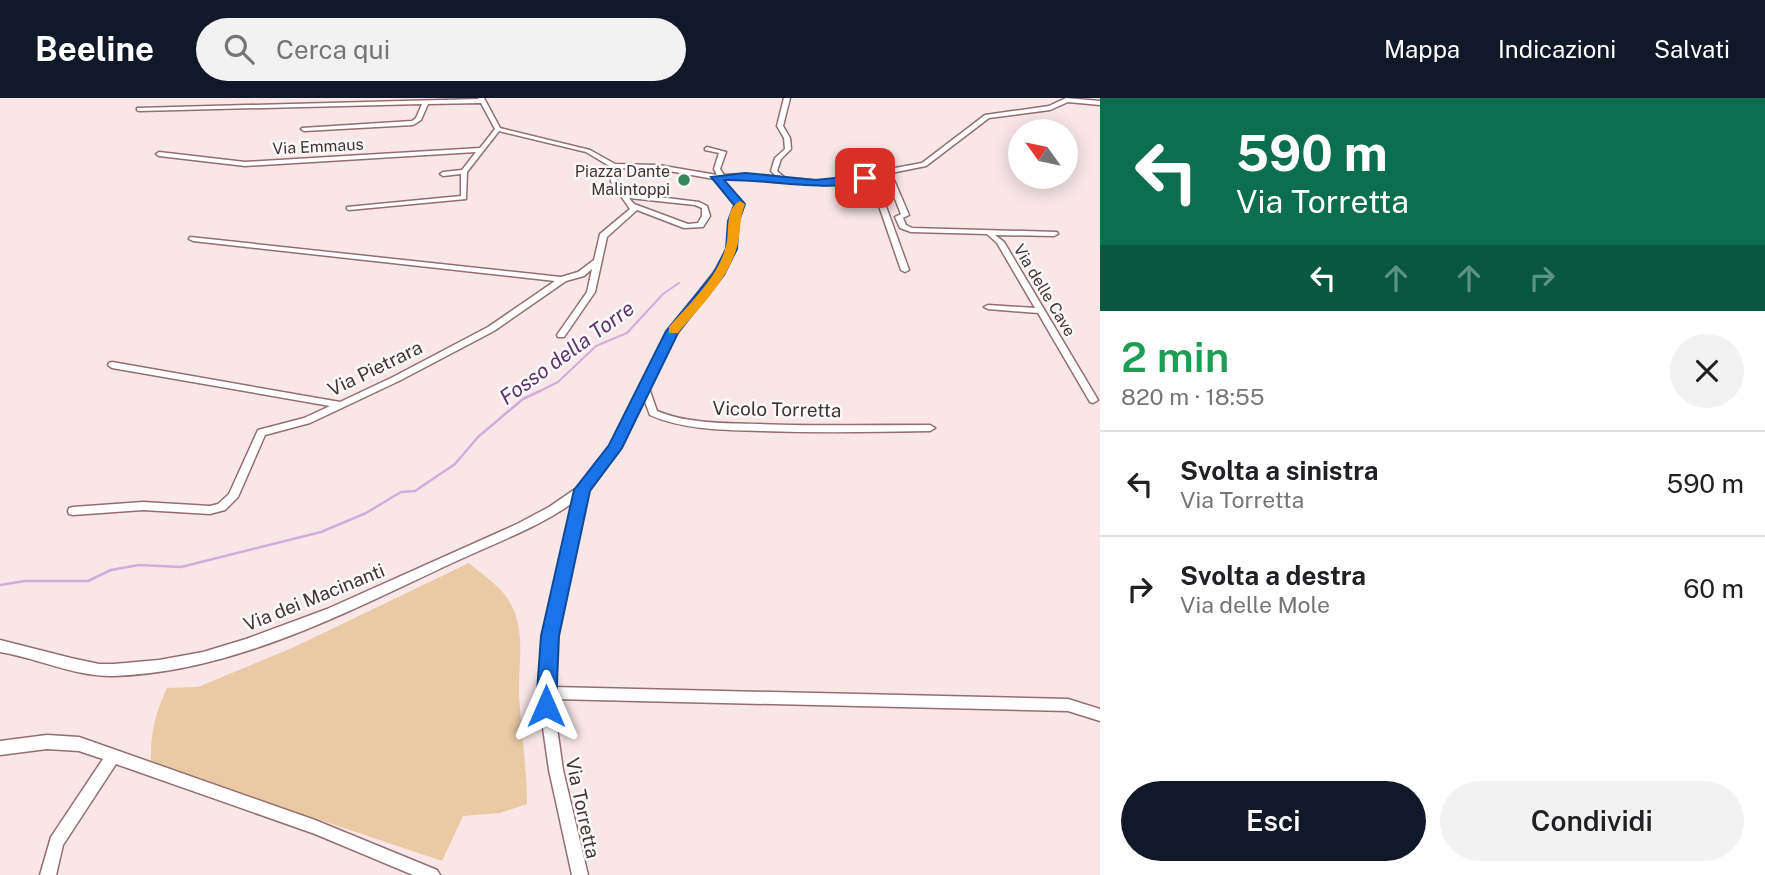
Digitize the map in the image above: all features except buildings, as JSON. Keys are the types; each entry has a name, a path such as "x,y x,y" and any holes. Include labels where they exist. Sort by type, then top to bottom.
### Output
{"street":[{"path":"785,98 780,126 788,147 778,158 774,171 785,180"},
{"path":"139,109 425,104 482,100 498,129 590,152 614,166 656,167 719,177 821,183 872,177 933,161 987,116 1050,108 1070,99 1100,103"},
{"path":"304,129 413,122 419,119 425,104"},
{"path":"349,208 465,197 462,183 464,172 498,129"},
{"path":"707,149 723,152 717,169 719,177"},
{"name":"Via Emmaus","path":"159,154 245,164 479,150"},
{"path":"614,166 614,182 624,195 634,206 690,227 701,224 706,216 705,207 697,203 624,195"},
{"path":"443,174 464,172"},
{"name":"Via delle Cave","path":"888,173 905,215 899,217 906,228 923,232 1054,234"},
{"name":"Via Torretta","path":"580,875 556,770 545,693 548,652 557,597 582,490 615,448 672,331 718,275 731,249 733,221 740,204 719,177"},
{"path":"872,177 905,270"},
{"path":"561,335 591,292 603,236 632,213 634,206"},
{"name":"Via delle Cave","path":"990,234 1000,242 1093,400"},
{"path":"192,240 563,279"},
{"name":"Via Pietrara","path":"73,510 140,506 218,508 233,496 259,433 304,422 479,336 563,279 583,272 598,261"},
{"path":"988,307 1041,311"},
{"path":"112,365 340,405"},
{"name":"Vicolo Torretta","path":"645,388 654,415 669,422 753,427 930,428"},
{"name":"Via dei Macinanti","path":"0,646 107,670 162,664 243,645 294,628 448,560 537,519 582,490"},
{"path":"545,693 1068,705 1100,715"},
{"path":"0,748 61,742 113,756 315,827 432,875"},
{"path":"48,875 55,842 113,756"}],"shaded area":[{"path":"469,563 505,595 517,619 520,644 519,695 527,804 500,813 463,816 442,861 151,763 154,724 167,688 198,687 292,648"}],"waterway":[{"name":"Fosso della Torre","path":"540,391 558,382 596,346 627,333 663,294 679,283"},
{"name":"Fosso della Torre","path":"0,585 25,581 88,581 111,570 139,565 181,567 321,532 366,513 401,492 415,491 455,464 478,437 523,399 540,391"},
{"name":"Fosso della Torre","path":"536,393 540,391"}],"slow traffic":[{"path":"673,330 706,292 725,263 732,245 733,221 740,210 740,204"}],"place":[{"name":"Piazza Dante Malintoppi","path":"684,180"}],"route":[{"path":"546,706 550,636 582,490 615,448 672,331 706,292 731,249 733,221 740,210 740,204 716,177 746,176 815,183 865,178"}]}
